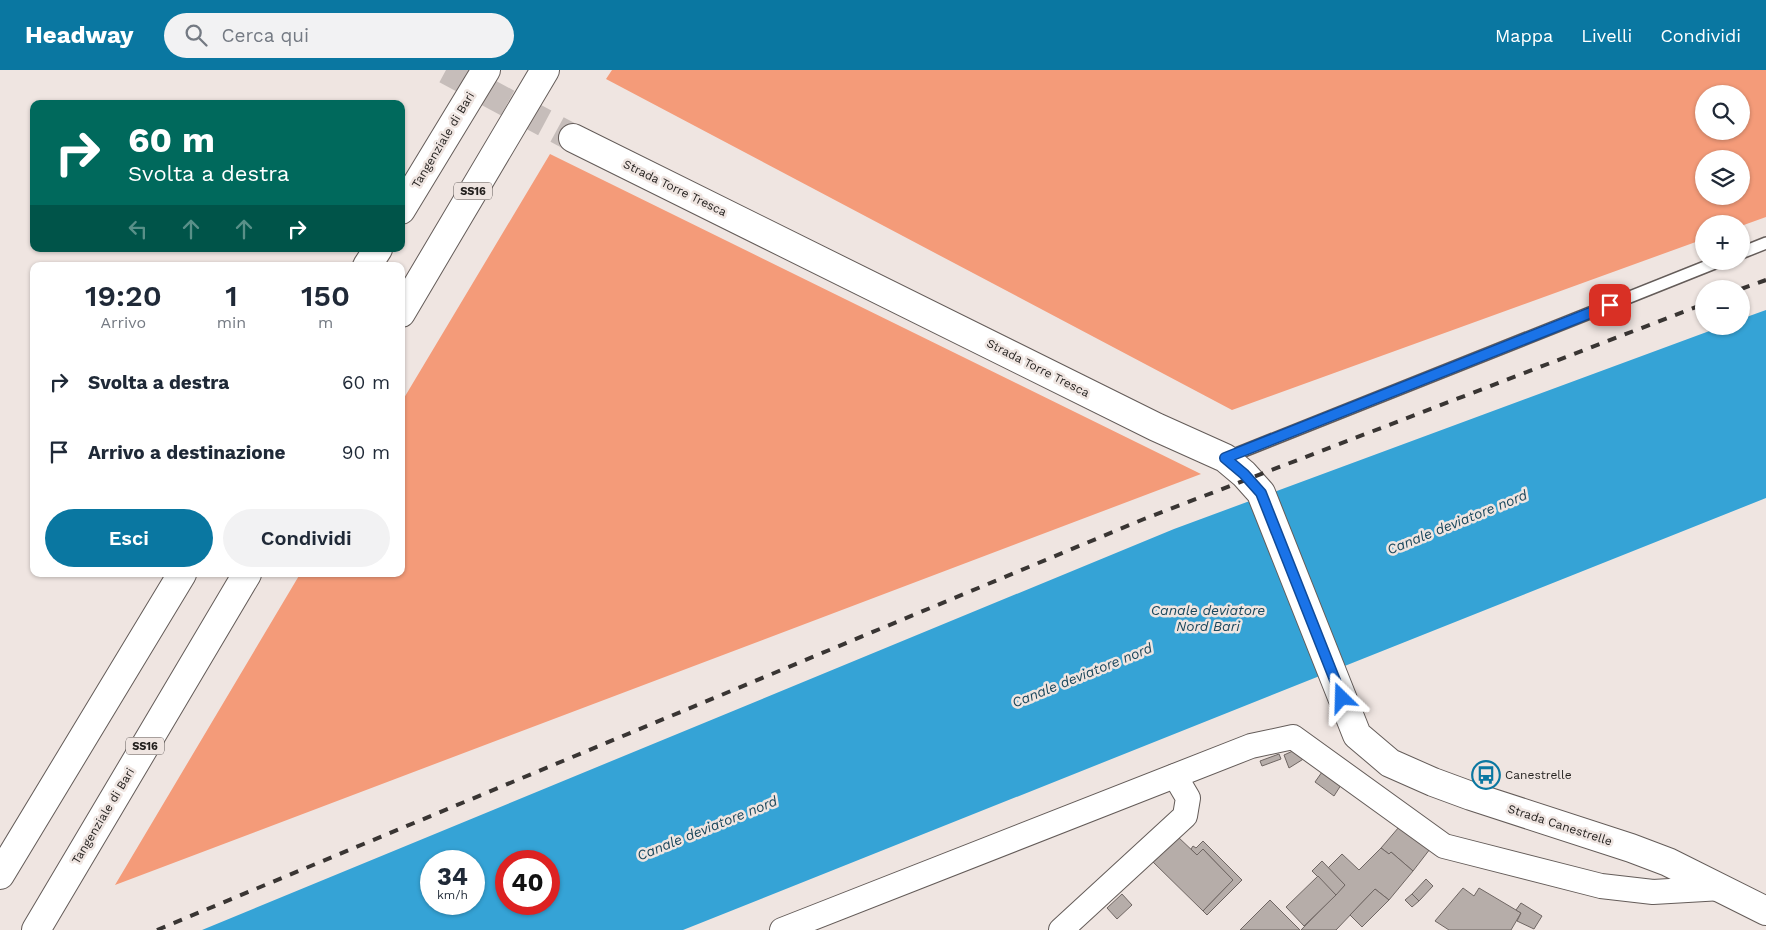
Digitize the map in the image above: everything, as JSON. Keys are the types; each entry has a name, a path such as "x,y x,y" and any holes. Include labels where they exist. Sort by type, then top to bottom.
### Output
{"main road":[{"name":"Tangenziale di Bari","path":"405,203 486,70"},
{"name":"SS16","path":"405,306 545,70"},
{"name":"Strada Torre Tresca","path":"573,138 1156,427 1225,458 1244,474 1261,493 1357,735"},
{"path":"0,875 180,577"},
{"name":"Tangenziale di Bari","path":"40,924 245,577"},
{"name":"Strada Canestrelle","path":"1357,735 1390,763 1434,782 1631,848 1722,888 1766,911"}],"street":[{"path":"782,930 1251,746 1293,737 1444,846 1601,886 1653,892 1722,888"},
{"path":"1061,930 1185,816 1188,798 1174,776"}],"lane":[{"path":"1750,249 1766,243"},
{"path":"1225,458 1697,270"}],"shaded area":[{"path":"612,70 1766,70 1766,217 1750,223 1750,215 1695,215 1695,242 1232,410 606,79"},
{"path":"550,154 1201,474 115,885 298,577 405,577 405,396"}],"water":[{"name":"Canale deviatore Nord Bari","path":"1766,310 1766,498 683,930 202,930 1174,529 1699,335 1750,335 1750,316"}],"building":[{"path":"1295,750 1305,758 1289,768 1284,755"},
{"path":"1279,754 1281,759 1262,766 1260,761"},
{"path":"1322,772 1341,785 1334,796 1315,782"},
{"path":"1399,827 1430,849 1413,871 1391,852 1389,854 1381,848"},
{"path":"1177,836 1197,855 1203,849 1233,880 1203,911 1152,861"},
{"path":"1203,841 1242,880 1207,915 1203,911 1233,880 1203,849 1197,855 1191,849 1193,846 1196,848"},
{"path":"1381,848 1389,854 1391,852 1413,871 1389,900 1375,889 1336,930 1301,930 1345,885 1328,868 1342,854 1359,870"},
{"path":"1322,861 1345,885 1336,895 1312,871"},
{"path":"1318,876 1336,895 1304,926 1286,907"},
{"path":"1426,879 1433,886 1419,901 1412,894"},
{"path":"1463,888 1474,896 1479,888 1521,913 1511,930 1449,930 1435,921"},
{"path":"1375,889 1389,900 1362,927 1350,915"},
{"path":"1122,894 1132,905 1117,919 1107,908"},
{"path":"1412,894 1419,901 1412,907 1405,900"},
{"path":"1270,900 1300,930 1240,930"},
{"path":"1521,903 1542,916 1534,929 1517,921 1521,913 1516,910"}],"tunnel":[{"path":"446,70 573,138"}],"railway":[{"path":"1750,286 1766,280"},
{"path":"157,930 1144,519 1695,307"}],"place":[{"name":"Canestrelle","path":"1486,775"}],"route":[{"path":"1342,698 1261,493 1244,474 1225,458 1610,305"}],"water label":[{"name":"Canale deviatore nord","path":"1457,522"},
{"name":"Canale deviatore nord","path":"1082,675"},
{"name":"Canale deviatore nord","path":"707,828"}]}
